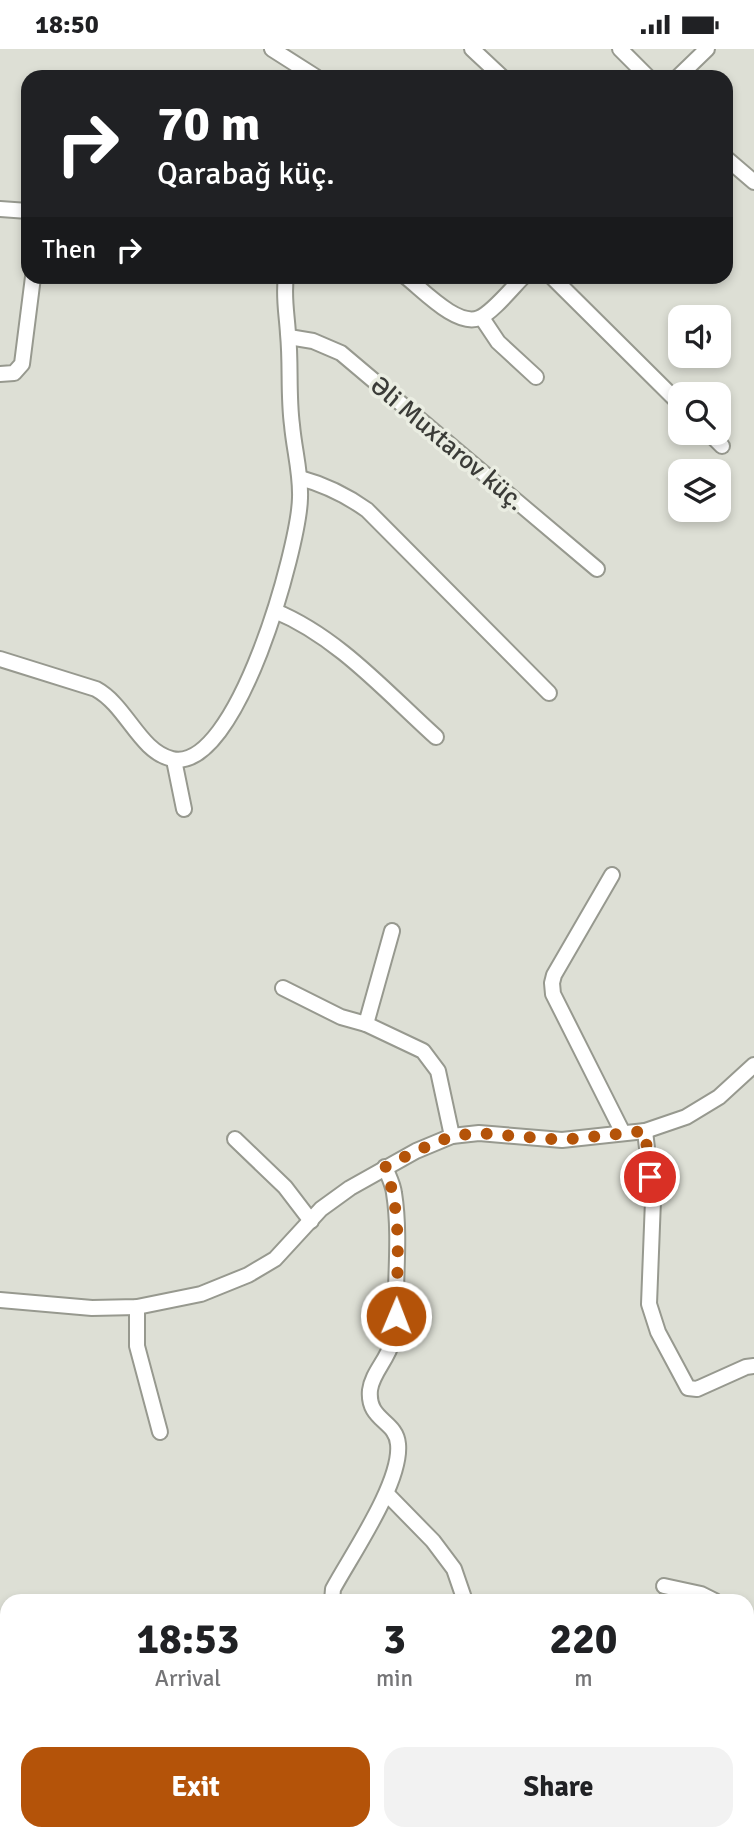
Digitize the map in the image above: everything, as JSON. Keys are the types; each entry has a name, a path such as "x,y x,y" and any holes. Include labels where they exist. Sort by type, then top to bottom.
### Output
{"street":[{"path":"272,49 305,70"},
{"path":"472,49 494,70"},
{"path":"620,49 641,70"},
{"path":"686,70 708,49"},
{"path":"733,164 754,182"},
{"path":"0,209 21,210"},
{"path":"0,374 14,373 22,364 32,284"},
{"path":"0,659 96,689 107,695 116,703 138,735 159,754 174,760 199,754 213,742 238,704 275,611 299,521 300,478 291,423 285,284"},
{"path":"415,284 455,316 469,321 482,318 516,284"},
{"path":"559,284 668,392"},
{"path":"482,318 498,342 536,377"},
{"name":"Əli Muxtarov küç.","path":"289,337 313,341 341,353 597,569"},
{"path":"300,478 323,484 367,510 550,693"},
{"path":"275,611 326,637 436,737"},
{"path":"174,760 184,809"},
{"path":"612,875 554,975 552,983 553,994 623,1133"},
{"path":"366,1024 392,931"},
{"path":"283,988 341,1017 366,1024 423,1051 438,1071 452,1136"},
{"path":"0,1300 92,1308 137,1307 201,1294 248,1275 275,1259 321,1209 350,1188 416,1151 452,1136 479,1133 562,1140 645,1131 686,1117 719,1097 754,1065"},
{"path":"645,1131 653,1200 649,1304 658,1332 688,1388 697,1389 754,1366"},
{"path":"235,1139 285,1187 311,1221"},
{"path":"333,1594 333,1588 387,1494 398,1454 398,1441 394,1431 374,1413 369,1402 370,1387 392,1344 396,1316 397,1246 394,1190 385,1167"},
{"path":"137,1307 137,1346 160,1432"},
{"path":"387,1494 433,1541 454,1569 463,1594"},
{"path":"664,1586 701,1594"}],"route":[{"path":"396,1316 397,1246 394,1190 385,1167 452,1136 479,1133 562,1140 645,1131 650,1177"}]}
